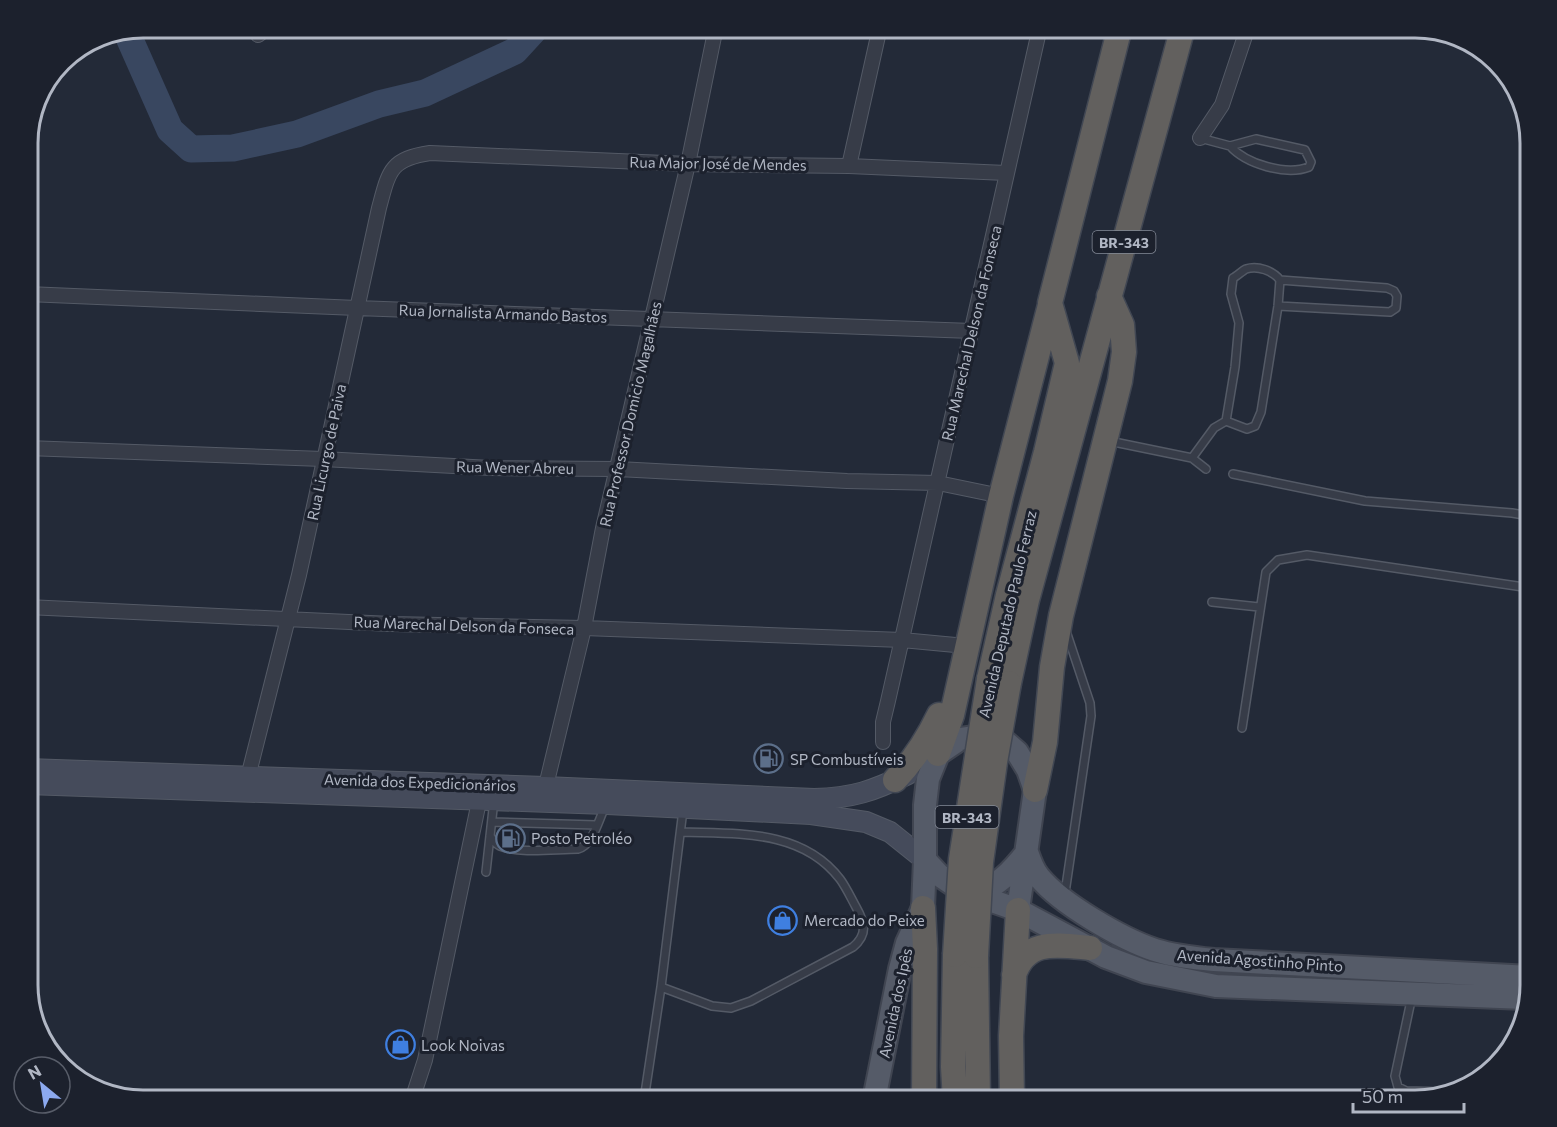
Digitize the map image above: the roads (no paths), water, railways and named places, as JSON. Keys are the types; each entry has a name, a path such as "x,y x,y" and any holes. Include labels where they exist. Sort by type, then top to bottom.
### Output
{"highway":[{"path":"938,754 952,716 1001,496 1117,38"},
{"name":"BR-343","path":"1056,455 1109,296 1180,38"},
{"path":"1035,790 1045,742 1052,667 1061,616 1120,381 1124,352 1122,325 1109,296"},
{"name":"BR-343","path":"1050,303 1067,363 1056,455"},
{"name":"Avenida Deputado Paulo Ferraz","path":"977,1090 965,955 961,859 999,681 1008,595 1056,455"},
{"path":"895,780 913,761 927,739 966,649"},
{"path":"923,908 924,1090"},
{"path":"1012,1090 1011,1036 1018,910"},
{"path":"1014,978 1021,960 1035,948 1059,945 1090,948"},
{"name":"Avenida Deputado Paulo Ferraz","path":"954,1090 953,1067 965,955"}],"main road":[{"path":"812,806 870,791 915,771 960,739 986,735 1002,739 1017,752 1028,770 1035,790 1018,910"},
{"path":"923,908 925,805 928,779 938,754"},
{"name":"Avenida dos Expedicionários","path":"38,769 248,777 485,794"},
{"name":"Avenida dos Expedicionários","path":"38,784 544,794 812,806"},
{"name":"Avenida dos Expedicionários","path":"544,794 607,804 684,800"},
{"path":"812,806 866,822 890,832 947,880 961,890 975,894 1002,880 1027,852"},
{"name":"Avenida Agostinho Pinto","path":"1027,852 1037,875 1064,899 1135,942 1155,950 1185,957 1520,976"},
{"name":"Avenida Agostinho Pinto","path":"975,894 1018,910 1106,957 1146,972 1216,986 1518,998"},
{"name":"Avenida dos Ipês","path":"876,1090 900,969 907,943 923,908"}],"street":[{"name":"Rua Professor Domicio Magalhães","path":"544,794 584,628 603,528 688,164 714,38"},
{"path":"849,166 878,38"},
{"name":"Rua Marechal Delson da Fonseca","path":"884,742 883,722 1037,38"},
{"path":"1200,138 1222,105 1244,38"},
{"name":"Rua Major José de Mendes","path":"430,153 688,164 849,166 1006,173"},
{"name":"Rua Licurgo de Paiva","path":"248,777 299,575 381,200 390,172 396,165 408,156 430,153"},
{"name":"Rua Jornalista Armando Bastos","path":"38,293 972,331"},
{"name":"Rua Wener Abreu","path":"38,448 491,468 618,469 847,481 938,483 1001,496"},
{"name":"Rua Marechal Delson da Fonseca","path":"38,607 391,624 584,628 902,640 966,649"},
{"path":"415,1090 425,1060 485,794"}],"lane":[{"path":"1200,138 1230,146 1256,139 1283,144 1305,150 1311,162 1309,167 1291,171 1257,164 1238,155 1230,146"},
{"path":"1246,269 1263,269 1275,274 1280,280 1261,412 1255,426 1247,429 1226,421 1235,367 1239,323 1231,294 1233,278 1246,269"},
{"path":"1278,306 1390,312 1396,308 1397,296 1388,288 1280,280"},
{"path":"1192,458 1214,428 1226,421"},
{"path":"1106,441 1192,458 1206,469"},
{"path":"1233,474 1365,501 1520,514"},
{"path":"1242,728 1266,572 1278,560 1307,555 1520,587"},
{"path":"1212,602 1259,607"},
{"path":"1061,616 1090,703 1091,716 1064,899"},
{"path":"485,794 492,822 486,872"},
{"path":"646,1090 682,832 684,800"},
{"path":"490,836 495,843 501,846 516,849 578,849 585,847 607,804"},
{"path":"492,822 596,825"},
{"path":"661,987 712,1006 731,1008 751,1001 853,947 861,940 865,929 863,918 840,879 826,864 812,855 781,839 759,834 682,832"},
{"path":"1406,1090 1398,1087 1395,1076 1413,994"}],"waterway":[{"path":"130,39 170,130 191,149 233,148 297,134 379,104 425,93 515,51 527,38"}],"place":[{"name":"SP Combustíveis","path":"769,759"},
{"name":"Posto Petroléo","path":"510,838"},
{"name":"Mercado do Peixe","path":"783,920"},
{"name":"Look Noivas","path":"400,1045"}]}
